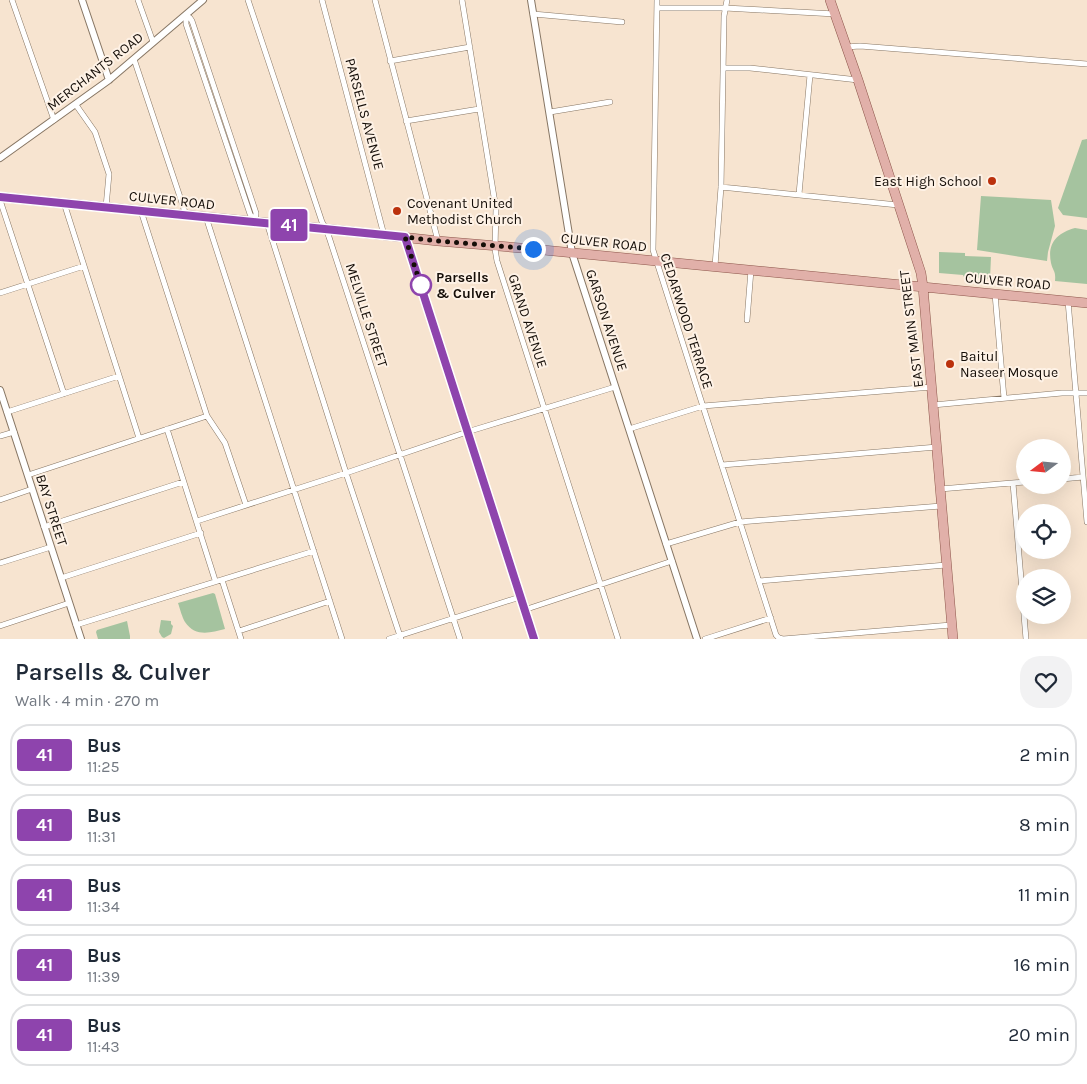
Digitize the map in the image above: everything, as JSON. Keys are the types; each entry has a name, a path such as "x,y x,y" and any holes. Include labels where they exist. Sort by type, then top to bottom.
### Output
{"main road":[{"name":"EAST MAIN STREET","path":"830,0 858,80 923,287 952,639"},
{"name":"CULVER ROAD","path":"0,198 1087,303"}],"street":[{"path":"12,0 54,120"},
{"path":"82,0 109,80"},
{"path":"138,0 153,42"},
{"name":"MERCHANTS ROAD","path":"1,154 54,120 109,80 203,0"},
{"name":"MELVILLE STREET","path":"248,0 322,222 326,229 460,639"},
{"name":"PARSELLS AVENUE","path":"322,0 384,235"},
{"path":"374,0 438,241"},
{"name":"GRAND AVENUE","path":"462,0 496,209 494,245 497,262 618,639"},
{"name":"GARSON AVENUE","path":"531,0 572,253 697,639"},
{"name":"CEDARWOOD TERRACE","path":"657,0 652,245 777,637 783,639 951,625"},
{"path":"714,266 721,187 724,16 727,0"},
{"path":"657,8 725,8 835,14"},
{"path":"534,14 622,22"},
{"path":"186,15 190,18 198,39 256,213 255,222"},
{"path":"846,47 868,46 1087,64"},
{"path":"390,61 470,47"},
{"path":"134,59 186,215"},
{"path":"723,68 750,68 858,80"},
{"path":"799,194 810,75"},
{"path":"550,112 610,102"},
{"path":"76,104 95,132 110,174 106,207"},
{"path":"406,122 479,109"},
{"path":"721,187 898,205"},
{"path":"0,198 64,394"},
{"path":"64,203 139,438"},
{"path":"141,211 208,416 225,443 246,505"},
{"path":"206,217 342,639"},
{"path":"267,224 400,637"},
{"path":"405,237 534,639"},
{"path":"0,294 84,266"},
{"path":"747,320 751,270"},
{"path":"995,294 1004,398"},
{"path":"1068,301 1087,522"},
{"path":"7,412 119,376"},
{"path":"197,521 468,432 616,387"},
{"path":"629,429 702,406 932,387"},
{"name":"BAY STREET","path":"0,390 81,639"},
{"path":"933,405 1062,393 1087,393"},
{"path":"28,475 208,416"},
{"path":"167,429 215,580"},
{"path":"0,436 14,432"},
{"path":"722,465 937,447"},
{"path":"1080,449 1087,448"},
{"path":"1071,478 1083,477"},
{"path":"44,527 183,482"},
{"path":"1013,483 1026,639"},
{"path":"940,489 1016,483"},
{"path":"0,500 32,489"},
{"path":"666,544 740,522 941,506"},
{"path":"61,578 200,533"},
{"path":"0,563 51,547"},
{"path":"76,625 215,580 222,580 314,551"},
{"path":"524,610 672,562"},
{"path":"759,581 946,565"},
{"path":"222,580 242,639"},
{"path":"389,639 520,597"},
{"path":"239,631 330,601"},
{"path":"0,626 69,603"},
{"path":"705,639 771,618"}],"green space":[{"path":"1087,139 1087,218 1063,215 1058,208 1082,140"},
{"path":"981,196 1051,200 1055,226 1047,261 977,250"},
{"path":"1075,228 1087,230 1087,284 1055,281 1055,273 1051,263 1052,244 1058,236"},
{"path":"939,252 991,257 990,279 939,273"},
{"path":"215,594 225,629 203,633 193,630 185,622 178,603"},
{"path":"161,620 171,621 173,626 171,634 164,638 159,632"},
{"path":"127,621 130,639 98,639 97,630"}],"bus line":[{"name":"41","path":"0,197 405,237 534,639"}],"place":[{"name":"East High School","path":"992,181"},
{"name":"Covenant United Methodist Church","path":"397,211"},
{"name":"Parsells & Culver","path":"421,285"},
{"name":"Baitul Naseer Mosque","path":"950,364"}],"route":[{"path":"421,285 423,292 405,237 533,249"}]}
